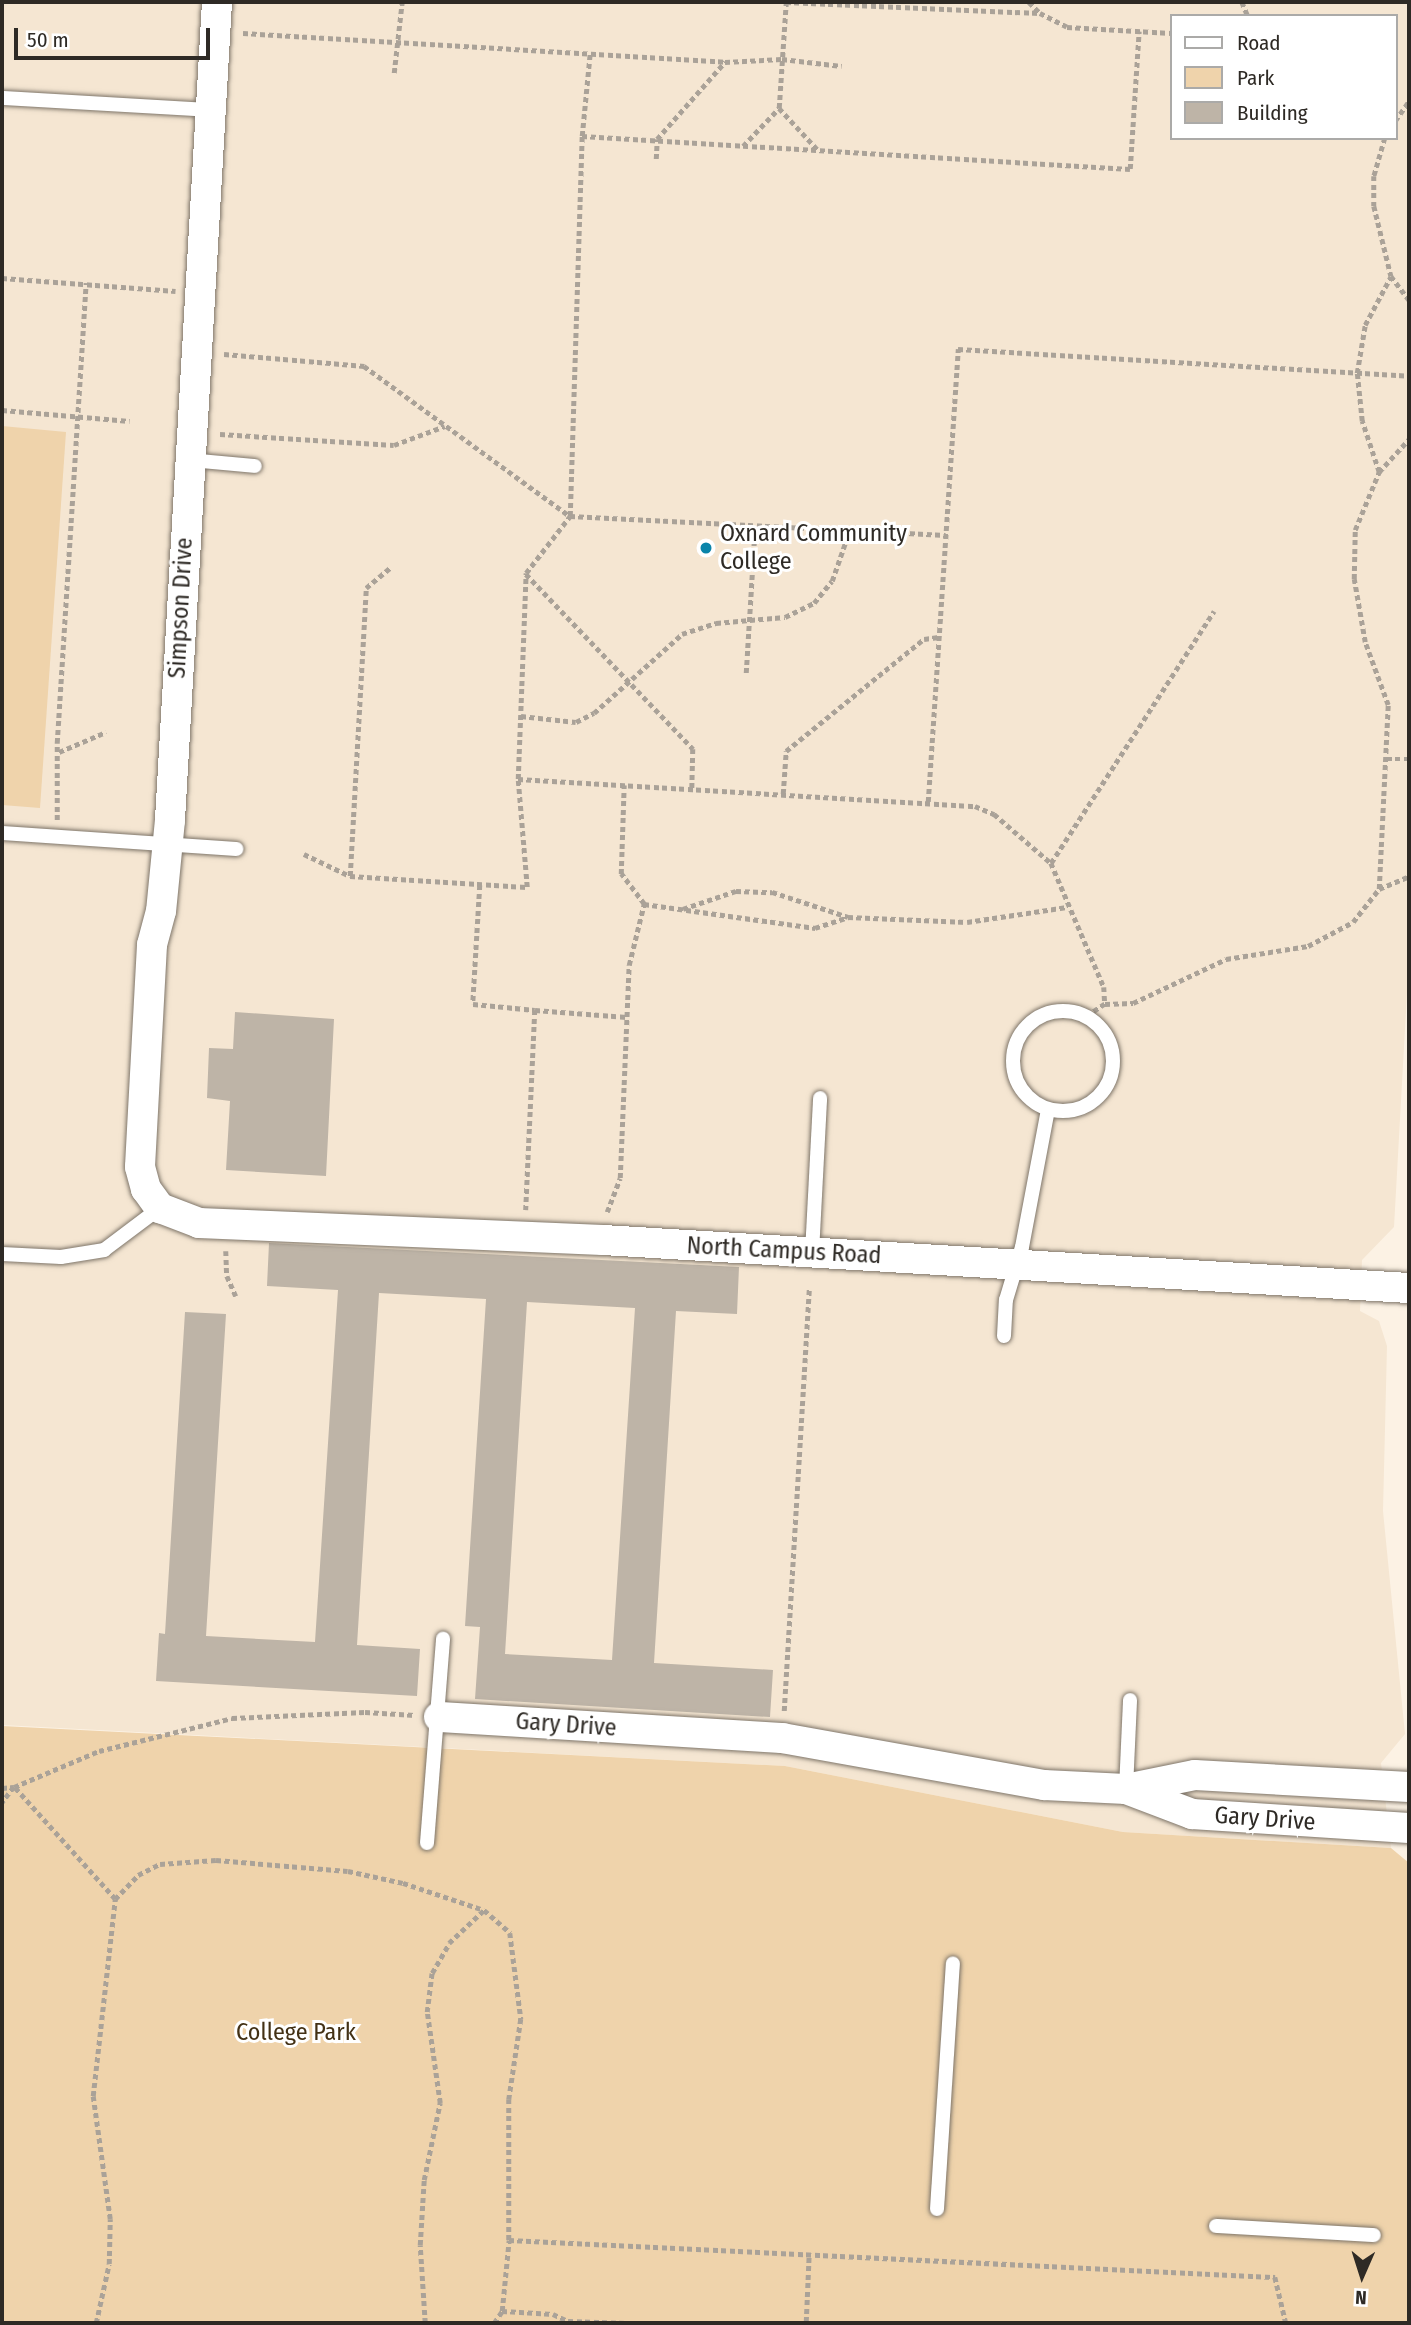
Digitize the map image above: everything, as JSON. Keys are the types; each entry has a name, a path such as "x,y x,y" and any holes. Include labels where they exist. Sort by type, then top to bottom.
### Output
{"street":[{"name":"Simpson Drive","path":"160,1208 146,1189 140,1167 152,945 161,911 168,842 217,2"},
{"name":"North Campus Road","path":"160,1208 200,1223 812,1253 1409,1288"},
{"name":"Gary Drive","path":"439,1717 782,1738 1044,1785 1126,1789 1195,1775 1409,1787"},
{"name":"Gary Drive","path":"1126,1789 1192,1814 1409,1828"}],"lane":[{"path":"2,97 210,110"},
{"path":"190,460 255,466"},
{"path":"2,833 168,842 236,849"},
{"path":"1070,1012 1086,1017 1108,1040 1112,1072 1095,1100 1065,1111 1048,1109 1033,1102 1014,1075 1016,1042 1038,1018 1070,1012"},
{"path":"812,1253 820,1098"},
{"path":"1004,1336 1006,1300 1016,1265 1048,1109"},
{"path":"2,1254 61,1257 104,1250 160,1208"},
{"path":"427,1843 439,1717 443,1639"},
{"path":"1126,1789 1130,1700"},
{"path":"937,2209 953,1964"},
{"path":"1216,2226 1374,2235"}],"path":[{"path":"394,73 402,2"},
{"path":"743,146 779,108 786,2 1040,13"},
{"path":"943,8 951,2"},
{"path":"1029,2 1040,13 1067,27 1170,33"},
{"path":"582,136 1130,169 1139,31"},
{"path":"242,33 725,62 782,59 842,66"},
{"path":"304,854 349,876 527,887 518,779 526,573 570,516 582,136 590,53"},
{"path":"656,159 657,139 725,62"},
{"path":"1397,118 1409,101"},
{"path":"779,108 819,151"},
{"path":"1384,140 1374,176 1374,206 1391,276 1409,300"},
{"path":"1379,471 1362,421 1357,373 1365,325 1391,276"},
{"path":"2,278 180,291"},
{"path":"56,836 76,415 86,283"},
{"path":"928,802 958,349 1409,376"},
{"path":"196,351 364,366 570,516 946,535"},
{"path":"2,410 130,421"},
{"path":"214,434 394,445 446,425"},
{"path":"1379,889 1388,705 1365,642 1353,579 1355,530 1379,471 1409,439"},
{"path":"746,673 755,526"},
{"path":"521,716 576,722 594,713 682,634 716,623 785,617 814,603 832,581 849,532"},
{"path":"349,876 366,588 390,568"},
{"path":"526,573 632,681 693,750 692,789"},
{"path":"1051,863 1214,611"},
{"path":"783,794 786,751 923,639 939,637"},
{"path":"59,752 106,732"},
{"path":"1387,759 1409,759"},
{"path":"518,779 975,806 993,814 1051,863 1104,987 1105,1004"},
{"path":"624,785 621,874 644,904 815,928 848,917"},
{"path":"1086,1017 1105,1004 1132,1003 1226,959 1308,946 1353,922 1379,889 1409,876"},
{"path":"480,885 472,1004 626,1017"},
{"path":"678,910 736,891 772,892 848,917 967,922 1068,906"},
{"path":"604,1219 620,1178 629,965 644,904"},
{"path":"526,1215 536,1010"},
{"path":"226,1247 227,1276 236,1296"},
{"path":"782,1738 809,1290"},
{"path":"2,1788 14,1787 99,1751 232,1718 365,1712 439,1717"},
{"path":"2,1803 14,1787"},
{"path":"14,1787 115,1899"},
{"path":"96,2323 109,2264 110,2219 93,2096 115,1899 138,1875 160,1864 216,1860 348,1871 403,1883 484,1910 510,1933 521,2019 509,2099 509,2240 502,2311 494,2323"},
{"path":"425,2323 420,2245 424,2180 440,2103 427,2012 432,1973 449,1943 484,1910"},
{"path":"509,2240 1275,2277 1286,2323"},
{"path":"792,2323 806,2323 809,2253"},
{"path":"502,2311 553,2314 568,2321 628,2323"}],"shaded area":[{"name":"Oxnard Community College","path":"2,2 1409,2 1409,957 1394,1227 1362,1260 1360,1311 1379,1321 1387,1346 1383,1511 1405,1734 1381,1763 1391,1848 1123,1832 785,1766 2,1725"}],"green space":[{"path":"2,426 66,432 40,808 2,805"},
{"name":"College Park","path":"2,1726 785,1766 1123,1832 1391,1848 1409,1863 1409,2323 2,2323"}],"building":[{"path":"235,1012 334,1019 326,1176 226,1170 230,1101 207,1098 209,1048 233,1049"},
{"path":"269,1243 739,1267 737,1314 676,1311 654,1663 773,1670 770,1717 475,1699 480,1627 465,1626 486,1299 379,1293 357,1645 420,1649 417,1696 156,1681 159,1633 165,1634 185,1312 226,1314 206,1636 315,1642 338,1290 267,1286","holes":["527,1302 635,1308 612,1660 505,1654"]}],"place":[{"name":"Oxnard Community College","path":"706,548"}]}
